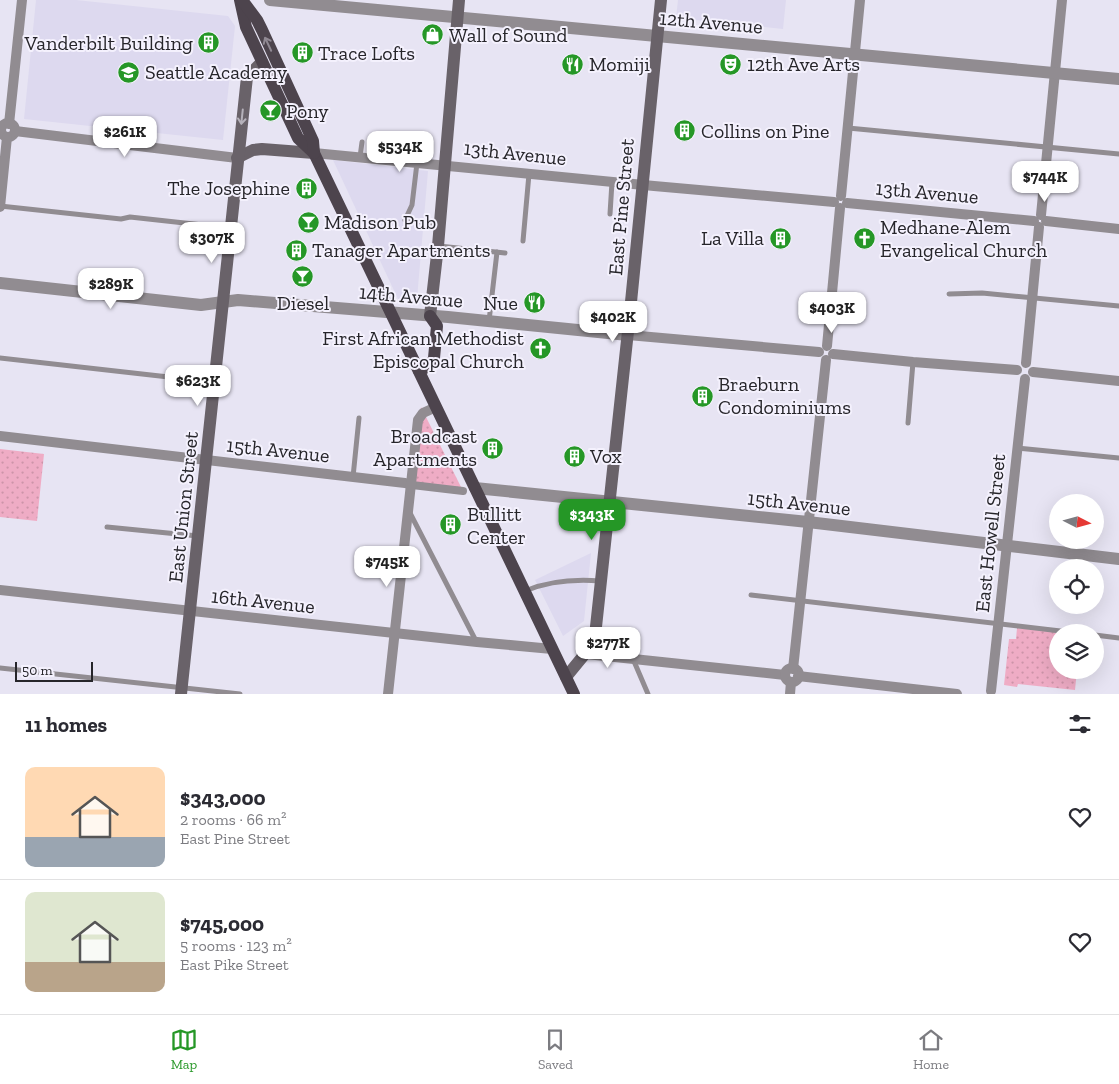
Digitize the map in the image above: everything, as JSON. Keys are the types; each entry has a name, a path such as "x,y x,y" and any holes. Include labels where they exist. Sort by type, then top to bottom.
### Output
{"main road":[{"path":"241,0 246,27 298,138 314,153 436,407 469,490 524,592 574,694"},
{"path":"241,0 257,20 314,141 314,153"},
{"path":"419,371 433,362 437,326 430,316 438,246 459,0"},
{"name":"East Pine Street","path":"566,677 592,644 602,581 661,0"},
{"name":"East Union Street","path":"181,691 247,77 262,62"},
{"name":"13th Avenue","path":"238,158 253,150 262,149 314,153"}],"street":[{"path":"0,207 6,130 22,0"},
{"name":"12th Avenue","path":"270,0 1119,79"},
{"path":"790,694 826,353 860,0"},
{"path":"1026,364 1062,0"},
{"name":"13th Avenue","path":"6,130 238,158"},
{"name":"13th Avenue","path":"314,153 1119,229"},
{"name":"14th Avenue","path":"0,283 201,306 238,300 390,312 913,362 1017,370"},
{"path":"1029,376 1031,366 1022,364 1017,370 1020,377 1119,381"},
{"name":"East Howell Street","path":"991,693 1017,448 1029,376"},
{"path":"388,694 418,420 423,413 436,407"},
{"name":"15th Avenue","path":"0,436 412,485 808,522 1119,559"},
{"name":"16th Avenue","path":"0,590 552,649"},
{"path":"586,654 957,694"}],"lane":[{"path":"848,128 1119,154"},
{"path":"360,157 362,142"},
{"path":"417,162 412,205 405,220 440,224"},
{"path":"523,241 529,174"},
{"path":"610,214 612,182"},
{"path":"0,207 121,219 130,217 230,228"},
{"path":"438,246 505,253"},
{"path":"489,322 497,252"},
{"path":"949,294 982,293 1119,306"},
{"path":"0,358 215,382"},
{"path":"908,423 913,362"},
{"path":"353,477 359,418"},
{"path":"1017,448 1119,458"},
{"path":"409,510 477,642"},
{"path":"107,526 198,536"},
{"path":"524,592 538,586 577,579 602,581"},
{"path":"751,595 1049,630"},
{"path":"1104,636 1119,638"},
{"path":"633,658 648,694"},
{"path":"0,668 181,691 240,694"}],"shaded area":[{"name":"Seattle Academy","path":"36,0 76,0 228,16 235,26 223,140 24,119"},
{"path":"678,0 786,0 783,29 676,18"},
{"path":"333,160 428,171 417,299 398,299"},
{"path":"421,407 463,491 412,485"},
{"path":"0,449 44,454 37,521 0,517"},
{"path":"591,553 584,621 563,636 535,580"},
{"path":"1017,628 1049,631 1049,679 1076,679 1075,690 1018,684 1017,687 1004,685 1009,639 1016,639"}],"place":[{"name":"Wall of Sound","path":"433,35"},
{"name":"Vanderbilt Building","path":"209,43"},
{"name":"Trace Lofts","path":"302,53"},
{"name":"Momiji","path":"573,64"},
{"name":"12th Ave Arts","path":"731,64"},
{"name":"Seattle Academy","path":"129,72"},
{"name":"Pony","path":"270,111"},
{"name":"Collins on Pine","path":"685,131"},
{"name":"The Josephine","path":"306,188"},
{"name":"Madison Pub","path":"308,222"},
{"name":"La Villa","path":"780,238"},
{"name":"Medhane-Alem Evangelical Church","path":"864,238"},
{"name":"Tanager Apartments","path":"296,250"},
{"name":"Diesel","path":"303,277"},
{"name":"Nue","path":"534,303"},
{"name":"First African Methodist Episcopal Church","path":"540,349"},
{"name":"Braeburn Condominiums","path":"702,396"},
{"name":"Broadcast Apartments","path":"493,448"},
{"name":"Vox","path":"574,456"},
{"name":"Bullitt Center","path":"451,525"}]}
